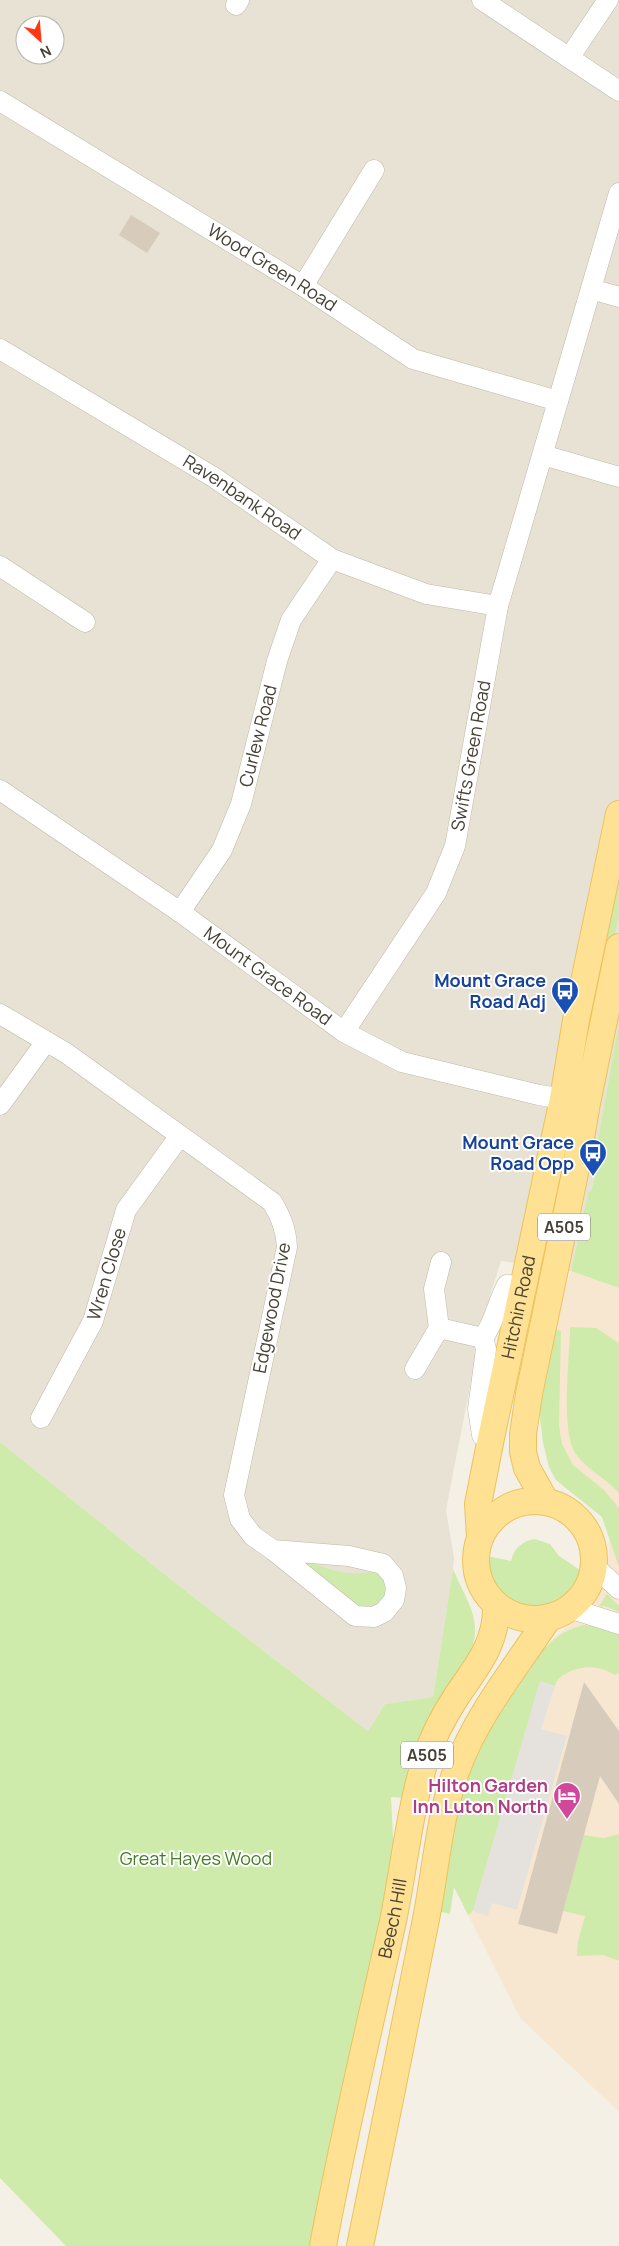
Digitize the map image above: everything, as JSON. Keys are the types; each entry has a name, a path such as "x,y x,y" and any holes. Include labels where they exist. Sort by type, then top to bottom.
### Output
{"main road":[{"name":"Hitchin Road","path":"546,1502 527,1468 523,1452 523,1434 529,1394 574,1178 576,1020 619,814"},
{"name":"Hitchin Road","path":"480,1537 478,1504 523,1286 619,947"},
{"name":"A505","path":"530,1501 546,1502 569,1512 585,1530 590,1541 593,1565 586,1590 559,1613 535,1619 521,1618 508,1613 496,1606 486,1594 479,1581 476,1552 480,1537 488,1523 500,1512 514,1505 530,1501"},
{"name":"Beech Hill","path":"323,2246 355,2083 393,1919 415,1801 425,1761 441,1722 481,1662 497,1622 496,1606"},
{"name":"Beech Hill","path":"360,2246 426,1918 444,1809 457,1768 489,1706 559,1613"}],"street":[{"path":"482,0 619,91"},
{"path":"569,58 608,0"},
{"name":"Wood Green Road","path":"0,101 303,286 413,358 558,401"},
{"path":"303,286 374,170"},
{"name":"Swifts Green Road","path":"344,1032 436,893 455,846 498,606 619,193"},
{"path":"591,289 619,297"},
{"name":"Ravenbank Road","path":"0,348 215,478 332,559 426,594 498,606"},
{"path":"543,455 619,477"},
{"name":"Curlew Road","path":"180,912 222,850 241,804 276,661 291,620 332,559"},
{"path":"0,566 85,622"},
{"name":"Mount Grace Road","path":"0,790 180,912 344,1032 402,1062 539,1095 575,1101"},
{"name":"Edgewood Drive","path":"0,1014 45,1043 66,1053 272,1202 286,1229 287,1247 234,1496 240,1519 253,1536 355,1616 374,1617 384,1612 394,1600 396,1588 393,1576 382,1564 349,1556 273,1550"},
{"path":"0,1105 45,1043"},
{"name":"Wren Close","path":"40,1418 93,1321 126,1210 179,1136"},
{"path":"415,1369 439,1328 434,1289 440,1262"},
{"path":"483,1338 492,1326 499,1300 507,1285 523,1286"},
{"path":"439,1328 483,1338"},
{"path":"483,1338 486,1349 478,1409 482,1435 491,1438"},
{"path":"593,1565 619,1589"},
{"path":"559,1613 619,1624"}],"shaded area":[{"path":"0,0 619,0 619,1021 593,1167 596,1171 591,1191 588,1192 571,1271 501,1261 478,1345 446,1510 454,1558 433,1697 385,1704 368,1731 178,1585 0,1442"},
{"path":"571,1271 619,1288 619,2112 520,2018 463,1905 551,1641 586,1609 598,1593 607,1569 610,1537 602,1517 556,1480 549,1467 543,1443 553,1329"},
{"path":"540,1681 555,1686 541,1729 567,1736 517,1910 492,1903 488,1916 473,1911"}],"green space":[{"path":"619,860 619,917 582,1065 578,1063"},
{"path":"619,1021 619,1288 571,1271 588,1192 591,1191 596,1171 593,1167"},
{"path":"570,1327 596,1328 619,1343 619,1493 580,1460 571,1443 567,1411"},
{"path":"553,1329 561,1331 559,1426 562,1444 573,1465 604,1490 619,1508 619,1567 602,1517 556,1480 549,1467 543,1443 539,1410"},
{"name":"Great Hayes Wood","path":"0,1442 178,1585 368,1731 385,1704 433,1697 453,1569 472,1610 475,1630 470,1654 407,1798 391,1797 394,1857 311,2246 66,2246 0,2178"},
{"path":"535,1539 550,1544 559,1556 583,1572 573,1590 559,1602 544,1608 527,1608 512,1602 499,1592 490,1576 487,1556 511,1561 514,1552 519,1546 526,1541"},
{"path":"300,1557 320,1566 345,1573 376,1571 386,1584 387,1592 379,1607 358,1609 333,1585 298,1562"},
{"path":"607,1594 619,1606 619,1612 608,1607 599,1606"},
{"path":"584,1625 605,1628 619,1635 619,1673 615,1675 600,1668 592,1667 566,1673 557,1681 555,1686 540,1682 473,1911 468,1915 454,1887 450,1914 437,1911 459,1801 464,1783 482,1743 494,1720 541,1653 564,1633"},
{"path":"619,1834 619,1961 603,1955 577,1956 578,1941 585,1916 563,1911 584,1835 604,1838"}],"building":[{"path":"131,215 160,233 147,253 119,235"},
{"name":"Hilton Garden Inn Luton North","path":"584,1682 619,1731 619,1804 600,1776 557,1934 518,1924"}],"place":[{"name":"Mount Grace Road Adj","path":"565,1015"},
{"name":"Mount Grace Road Opp","path":"593,1177"},
{"name":"Hilton Garden Inn Luton North","path":"567,1820"}]}
